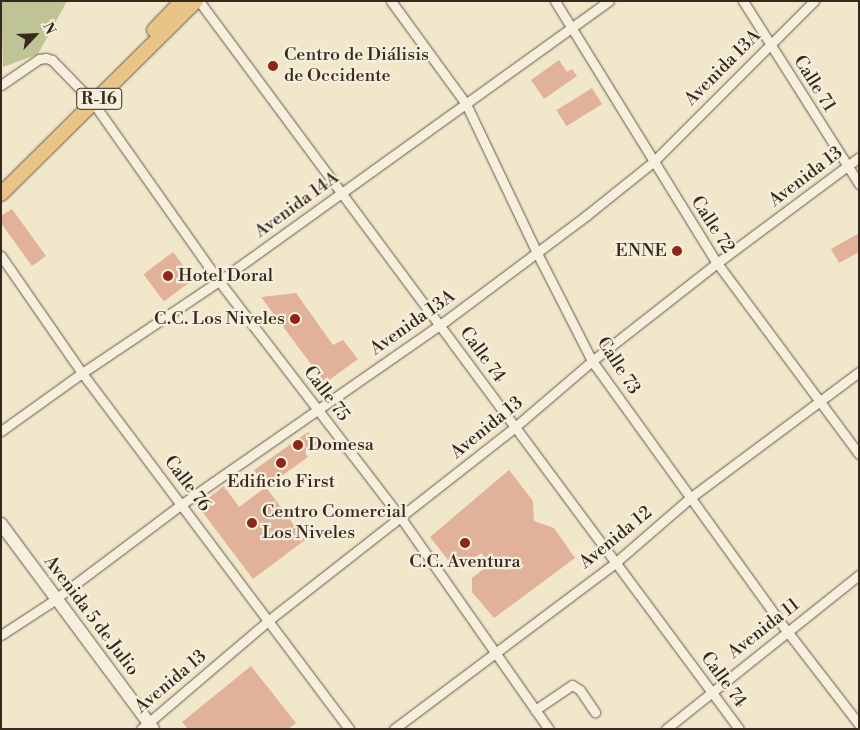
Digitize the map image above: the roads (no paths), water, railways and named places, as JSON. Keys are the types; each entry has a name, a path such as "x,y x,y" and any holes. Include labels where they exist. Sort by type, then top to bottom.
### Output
{"main road":[{"name":"R-16","path":"1,194 91,101 182,1"},
{"name":"R-16","path":"1,184 197,1"},
{"name":"Avenida 5 de Julio","path":"1,524 53,601 145,727"},
{"name":"Avenida 5 de Julio","path":"1,538 53,601"}],"street":[{"name":"Calle 74","path":"197,1 712,691 738,729"},
{"name":"Calle 73","path":"391,1 466,104 537,253 592,361 787,631 859,724"},
{"name":"Calle 72","path":"556,1 653,162 717,263 859,454"},
{"name":"Avenida 14A","path":"1,432 82,373 219,281 572,29 608,1"},
{"name":"Calle 71","path":"743,1 859,184"},
{"name":"Avenida 13A","path":"1,635 53,601 182,504 440,325 537,253 653,162 814,1"},
{"name":"Calle 75","path":"1,85 39,59 46,58 52,60 91,101 219,281 400,518 549,729"},
{"name":"Avenida 13","path":"145,727 269,620 515,427 592,361 717,263 859,157"},
{"name":"Calle 76","path":"1,256 82,373 349,729"},
{"name":"Avenida 12","path":"394,729 494,652 615,563 690,498 859,372"},
{"name":"Avenida 11","path":"666,729 859,575"},
{"path":"535,710 572,686 580,690 595,712"}],"place":[{"name":"Centro de Diálisis de Occidente","path":"273,66"},
{"name":"ENNE","path":"677,251"},
{"name":"Hotel Doral","path":"168,276"},
{"name":"C.C. Los Niveles","path":"295,319"},
{"name":"Domesa","path":"298,445"},
{"name":"Edificio First","path":"281,463"},
{"name":"Centro Comercial Los Niveles","path":"252,523"},
{"name":"C.C. Aventura","path":"465,543"}]}
